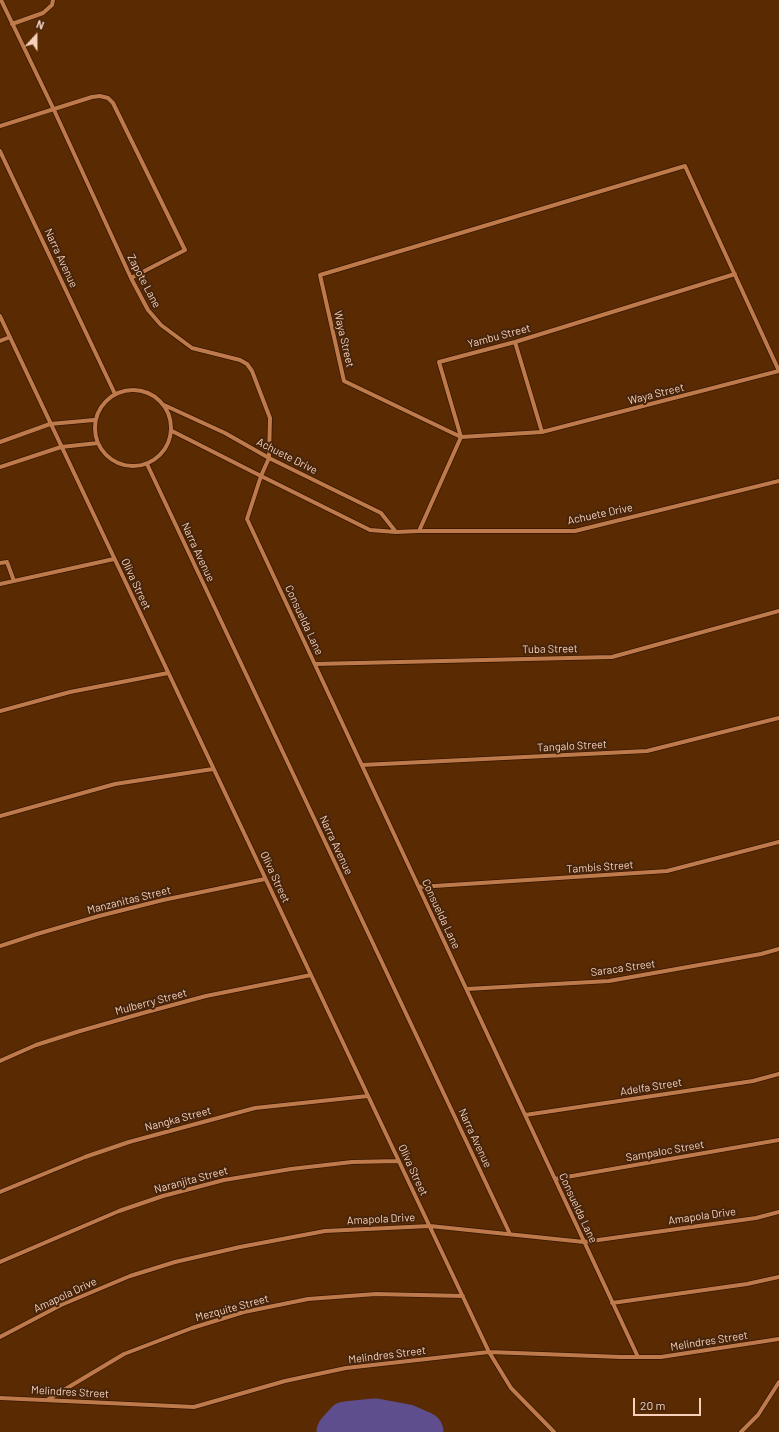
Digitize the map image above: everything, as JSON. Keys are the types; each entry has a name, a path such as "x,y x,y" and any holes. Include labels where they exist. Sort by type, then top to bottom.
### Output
{"street":[{"name":"Zapote Lane","path":"1,0 54,110 131,278 148,310 161,325 192,348 240,360 247,364 252,371 270,418 269,458"},
{"path":"12,24 43,13 52,5 53,0"},
{"path":"0,126 92,97 100,96 108,98 113,103 185,250 131,278"},
{"name":"Narra Avenue","path":"0,151 115,394"},
{"name":"Waya Street","path":"735,274 685,166 320,275 344,381 461,437 542,432 779,371"},
{"path":"735,274 779,371"},
{"name":"Yambu Street","path":"461,437 439,362 515,342 735,274"},
{"name":"Oliva Street","path":"0,316 489,1352 511,1388 554,1432"},
{"path":"0,341 10,337"},
{"path":"515,342 542,432"},
{"path":"140,391 157,398 164,405 170,418 172,431 171,438 164,452 147,464 132,466 121,464 109,457 101,449 95,436 94,420 103,403 115,394 140,391"},
{"name":"Achuete Drive","path":"164,405 225,433 269,458 381,513 396,532"},
{"path":"0,442 50,424 94,420"},
{"name":"Achuete Drive","path":"172,431 370,530 396,532 576,531 779,482"},
{"path":"419,531 461,437"},
{"path":"0,467 62,447 98,443"},
{"name":"Consuelda Lane","path":"269,458 260,476 247,519 638,1357"},
{"name":"Narra Avenue","path":"147,464 510,1234"},
{"path":"0,584 114,558"},
{"path":"0,564 7,562 14,581"},
{"name":"Tuba Street","path":"315,664 612,657 779,611"},
{"path":"0,711 70,692 168,673"},
{"name":"Tangalo Street","path":"362,766 647,751 779,718"},
{"path":"0,816 115,784 213,769"},
{"name":"Tambis Street","path":"419,887 668,871 779,842"},
{"name":"Manzanitas Street","path":"0,946 85,920 163,900 266,879"},
{"name":"Saraca Street","path":"466,989 609,981 761,954 779,949"},
{"name":"Mulberry Street","path":"0,1061 44,1043 143,1013 206,996 311,976"},
{"name":"Adelfa Street","path":"525,1115 753,1081 779,1074"},
{"name":"Nangka Street","path":"0,1192 85,1157 129,1142 255,1108 368,1096"},
{"name":"Sampaloc Street","path":"554,1179 779,1140"},
{"name":"Naranjita Street","path":"0,1262 119,1211 163,1196 224,1180 291,1169 352,1162 399,1161"},
{"name":"Amapola Drive","path":"0,1337 61,1305 130,1276 175,1262 240,1247 325,1231 430,1226 584,1242 756,1218 779,1212"},
{"path":"612,1303 747,1284 779,1277"},
{"name":"Mezquite Street","path":"47,1400 124,1354 192,1328 244,1312 308,1300 376,1294 463,1296"},
{"name":"Melindres Street","path":"0,1398 194,1408 285,1381 346,1368 489,1352 661,1357 779,1339"},
{"path":"741,1432 758,1415 779,1382"}],"waterway":[{"path":"337,1432 346,1422 375,1419 407,1425 423,1432"}]}
